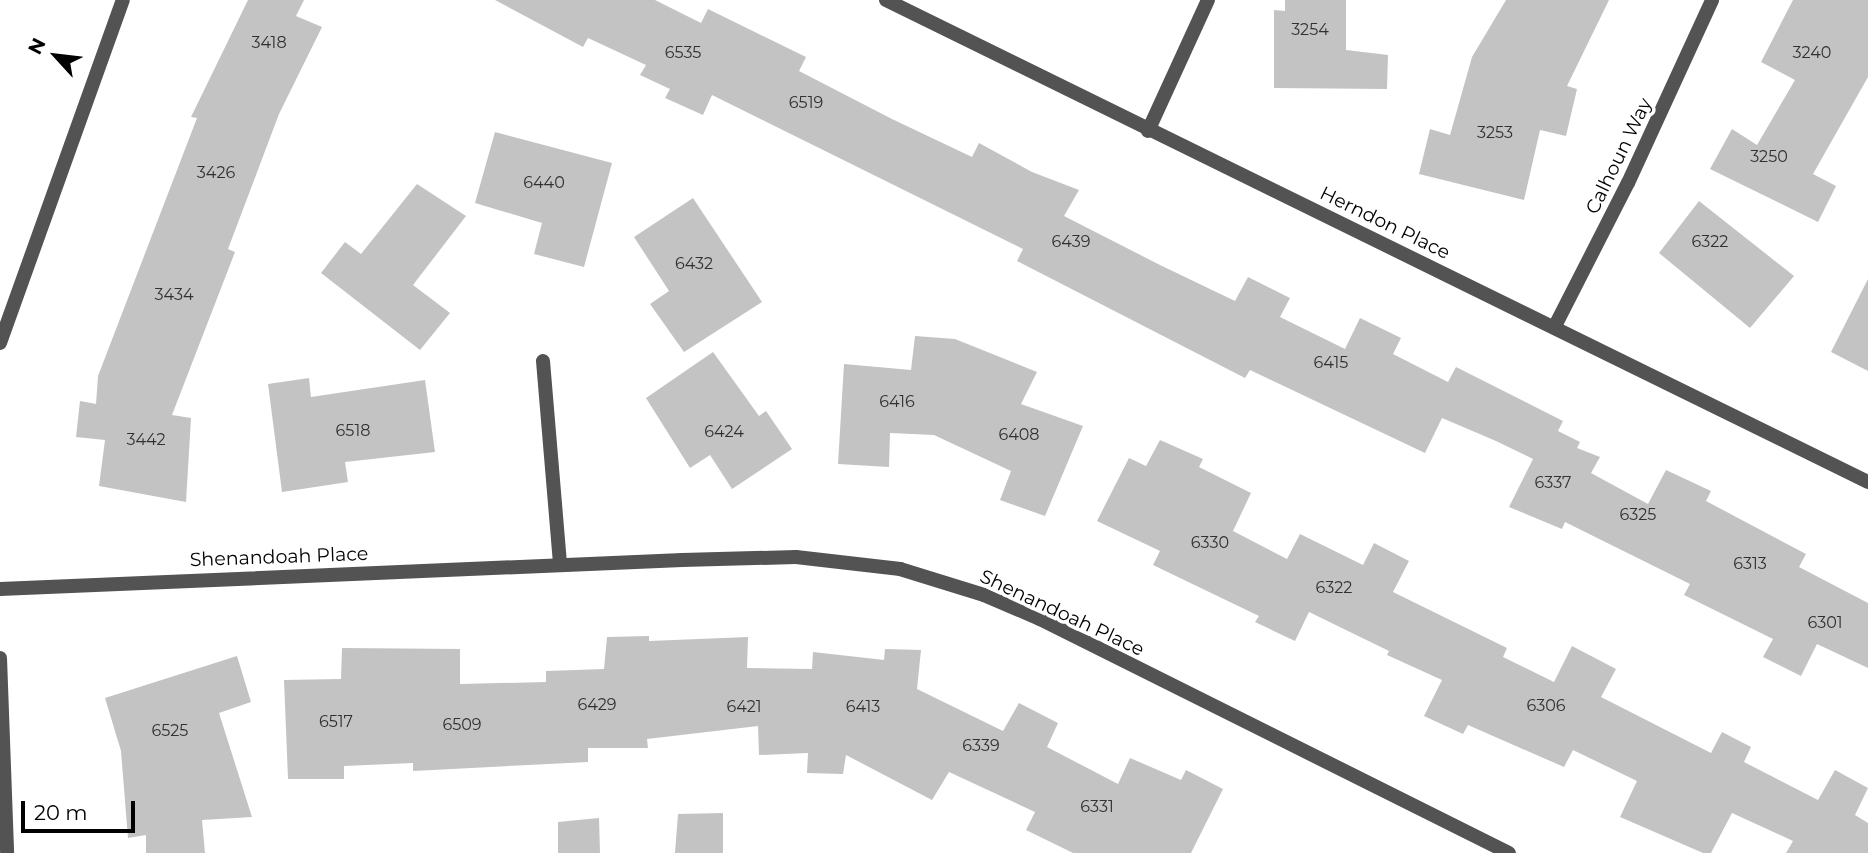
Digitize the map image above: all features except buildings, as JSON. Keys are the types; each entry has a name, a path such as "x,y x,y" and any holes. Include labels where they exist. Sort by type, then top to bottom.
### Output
{"street":[{"path":"0,343 122,0"},
{"name":"Herndon Place","path":"886,0 1149,131 1555,326 1868,482"},
{"path":"1149,131 1208,0"},
{"name":"Calhoun Way","path":"1555,326 1628,183 1712,0"},
{"path":"543,361 561,565"},
{"name":"Shenandoah Place","path":"0,589 796,557 850,561 912,573 984,595 1040,620 1509,853"},
{"path":"0,658 8,853"}]}
